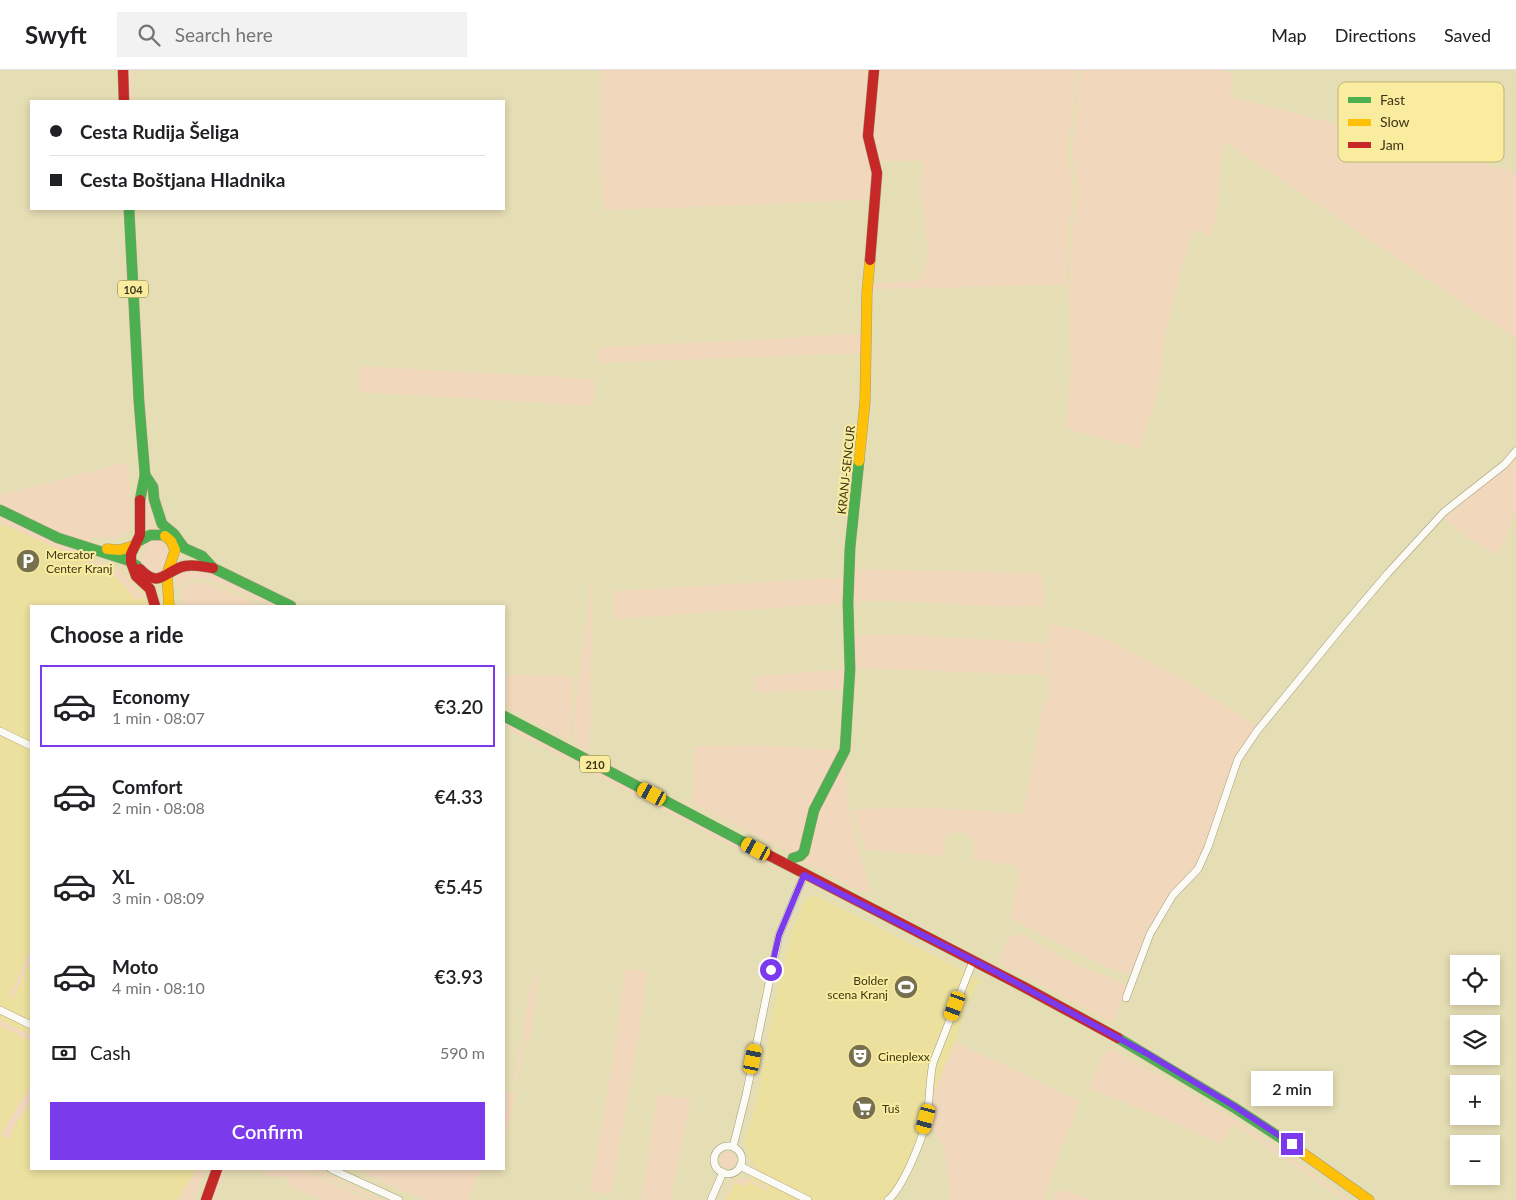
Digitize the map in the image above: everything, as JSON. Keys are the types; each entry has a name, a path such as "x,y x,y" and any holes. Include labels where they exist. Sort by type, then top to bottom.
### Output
{"main road":[{"path":"123,70 124,100"},
{"name":"KRANJ-SENCUR","path":"793,858 800,856 804,852 814,810 845,750 850,668 848,603 850,548 865,402 867,292 877,173 868,136 874,70"},
{"name":"104","path":"129,210 138,394 145,475 139,503 140,541"},
{"name":"104","path":"145,475 153,487 153,507 157,527 163,535"},
{"name":"104","path":"154,499 162,524 174,534 179,548"},
{"path":"0,510 58,538 96,551 102,557 128,566 134,566 151,578 160,579 188,565 213,568 289,605"},
{"path":"96,551 105,549 120,550 157,534 163,535 179,548 184,548 202,556 213,568"},
{"path":"134,566 144,543 140,541"},
{"path":"169,605 168,594 179,548"},
{"path":"134,566 150,589 155,605"},
{"path":"173,572 173,605"},
{"path":"151,578 160,605"},
{"name":"210","path":"505,717 1146,1053 1234,1106 1369,1200"},
{"path":"206,1200 217,1170"}],"street":[{"path":"1126,998 1150,934 1173,895 1198,869 1208,847 1238,759 1257,730 1375,588 1444,512 1505,464 1516,451"},
{"path":"0,731 30,746"},
{"path":"733,1147 746,1095 779,935 804,875"},
{"path":"888,1200 898,1190 923,1130 933,1063 973,961"},
{"path":"0,1010 30,1025"},
{"path":"722,1147 733,1147 741,1154 740,1166 732,1173 723,1172 716,1166 715,1156 722,1147"},
{"path":"740,1166 808,1200"},
{"path":"333,1170 398,1200"},
{"path":"711,1200 723,1172"}],"shaded area":[{"path":"127,70 133,70 134,100 129,100"},
{"path":"601,70 1076,70 1076,89 1067,152 1074,192 1069,228 1066,285 871,289 873,284 904,281 917,282 923,274 926,263 927,239 920,191 923,164 921,161 876,161 872,165 872,199 603,210 600,162"},
{"path":"1080,70 1220,70 1233,76 1230,96 1338,125 1338,162 1478,162 1516,172 1516,339 1224,141 1218,207 1211,236 1195,229 1187,250 1165,337 1159,387 1140,449 1065,428 1071,370 1069,287 1072,230 1078,192 1072,154"},
{"path":"864,333 865,353 598,363 599,347"},
{"path":"359,366 595,379 593,406 359,392"},
{"path":"1516,455 1516,512 1498,555 1458,530 1445,519 1444,512"},
{"path":"128,462 131,521 126,533 117,538 92,537 90,542 49,528 0,503 0,495"},
{"path":"146,487 153,530 148,531"},
{"path":"0,516 120,570 145,597 137,600 117,578 94,568 94,565 5,525 0,525"},
{"path":"0,520 121,570 144,594 148,605 30,605 30,1170 205,1170 193,1200 0,1200"},
{"path":"159,539 166,542 170,550 163,573 153,574 144,568 141,558 148,542"},
{"path":"850,569 1041,573 1045,606 1007,607 900,601 850,601"},
{"path":"182,571 205,571 279,605 268,605 226,586 205,579 189,579 175,589 176,577"},
{"path":"845,577 845,603 613,619 613,591"},
{"path":"189,582 210,584 260,605 181,605 184,588"},
{"path":"591,583 590,751 574,742 573,738 576,699"},
{"path":"1049,623 1099,635 1184,680 1253,723 1255,736 1236,773 1211,849 1200,869 1175,896 1138,957 1130,975 1104,966 1010,918 1019,875 1017,866 972,859 974,843 973,839 967,834 955,833 946,837 943,842 945,856 865,850 853,810 917,808 1023,814 1044,699 1048,699"},
{"path":"851,635 906,635 1047,643 1046,675 852,668"},
{"path":"848,669 847,689 755,693 754,676"},
{"path":"505,675 574,676 570,738 567,739 505,707"},
{"path":"505,723 561,752 569,760 505,728"},
{"path":"759,745 842,750 802,850 793,854 692,803 694,746"},
{"path":"844,759 847,800 870,892 860,891 804,862 813,819"},
{"path":"578,761 711,829 781,872 574,763"},
{"path":"813,896 819,897 982,981 977,984 965,1009 955,1042 934,1092 932,1099 934,1119 908,1180 894,1200 726,1200 734,1183 749,1180 756,1167 749,1156 745,1141 756,1103 780,976 790,938 804,900"},
{"path":"1022,934 1073,964 1127,984 1116,1018 1111,1022 1000,964 1002,948 1011,937"},
{"path":"30,951 30,960 13,999 9,997"},
{"path":"625,969 647,970 639,1034 611,1195 590,1191 614,1053"},
{"path":"537,972 539,973 531,1036 525,1042 518,1080 514,1079 528,996"},
{"path":"0,1020 30,1035 30,1041 0,1026"},
{"path":"955,1042 1080,1101 1059,1154 1044,1200 950,1200 944,1143 939,1142 936,1133 931,1128 933,1123 934,1092"},
{"path":"1111,1049 1175,1084 1249,1129 1351,1200 1344,1200 1233,1124 1221,1144 1089,1088 1100,1062 1108,1050"},
{"path":"30,1087 30,1102 11,1131 11,1136 5,1139 2,1132"},
{"path":"505,1091 516,1092 507,1134 505,1135"},
{"path":"658,1094 691,1099 690,1106 670,1200 641,1200"},
{"path":"728,1152 736,1160 728,1168 720,1160"},
{"path":"196,1170 206,1170 193,1200 177,1200"},
{"path":"223,1170 226,1170 215,1200 211,1200"},
{"path":"261,1170 303,1170 369,1200 321,1200 290,1186 289,1180 278,1175 271,1178"},
{"path":"310,1170 317,1170 383,1200 375,1200"},
{"path":"358,1170 480,1170 468,1200 424,1200"},
{"path":"740,1179 749,1179 768,1187 767,1190 748,1181 745,1186 734,1183 726,1200 723,1200 732,1182"},
{"path":"1060,1189 1091,1200 1052,1200 1055,1193"}],"traffic: fast":[{"path":"129,210 139,402 145,475 140,500"},
{"path":"793,858 800,856 804,852 814,810 845,750 850,669 848,603 850,548 859,461"},
{"path":"145,475 153,487 154,499 162,524 174,534 184,548 202,556 213,568 289,605"},
{"path":"0,510 58,538 127,560 137,566"},
{"path":"139,541 150,535 163,535"},
{"path":"505,717 747,844"},
{"path":"1118,1038 1235,1108 1287,1142"}],"traffic: slow":[{"path":"859,461 865,402 867,292 870,260"},
{"path":"165,536 171,541 175,550 167,574 169,605"},
{"path":"107,549 120,550 136,545"},
{"path":"1287,1142 1369,1200"}],"traffic: jam":[{"path":"123,70 124,100"},
{"path":"870,260 877,173 868,136 874,70"},
{"path":"140,500 140,535 131,554 131,562 136,576 150,589 155,605"},
{"path":"140,569 147,575 158,578 185,566 195,565 213,568"},
{"path":"747,844 1024,987 1118,1038"},
{"path":"206,1200 217,1170"}],"place":[{"name":"Mercator Center Kranj","path":"28,561"},
{"name":"Bolder scena Kranj","path":"906,987"},
{"name":"Cineplexx","path":"860,1056"},
{"name":"Tuš","path":"864,1108"}],"route":[{"path":"771,970 779,935 804,875 994,971 1146,1053 1234,1106 1292,1144"}]}
